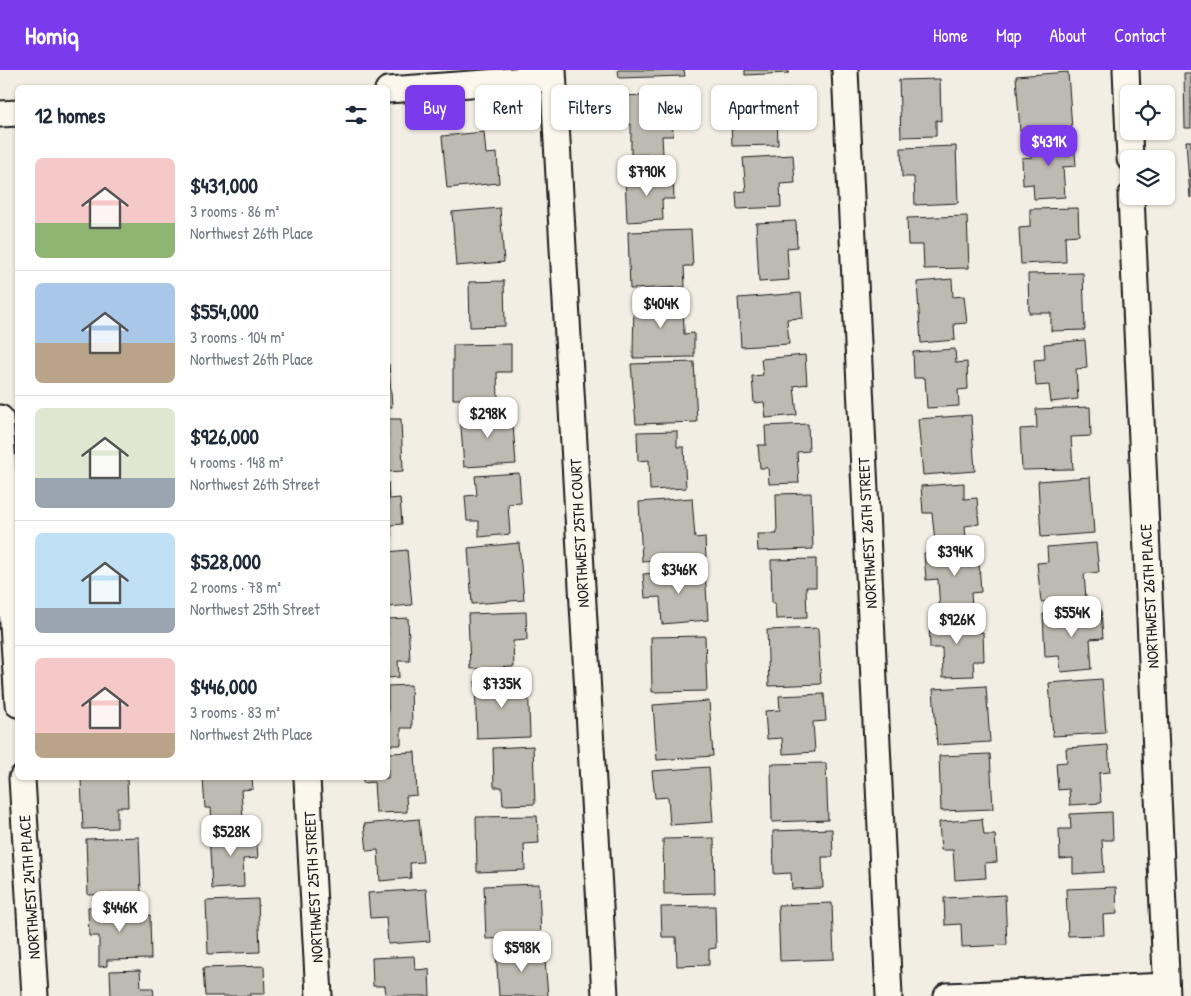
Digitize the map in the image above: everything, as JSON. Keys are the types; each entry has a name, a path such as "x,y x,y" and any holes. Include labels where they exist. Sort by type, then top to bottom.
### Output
{"street":[{"name":"NORTHWEST 26TH STREET","path":"845,70 889,996"},
{"path":"1126,70 1130,150"},
{"path":"390,90 553,74"},
{"name":"NORTHWEST 25TH COURT","path":"553,74 605,996"},
{"path":"0,114 15,113"},
{"name":"NORTHWEST 26TH PLACE","path":"1131,205 1167,991"},
{"path":"0,418 15,656"},
{"name":"NORTHWEST 24TH PLACE","path":"22,780 35,996"},
{"name":"NORTHWEST 25TH STREET","path":"307,780 319,996"},
{"path":"947,996 1167,991"}],"building":[{"path":"618,70 684,70 685,76 619,78"},
{"path":"745,70 788,70 789,73 745,75"},
{"path":"1068,72 1072,129 1020,132 1016,76"},
{"path":"1184,73 1191,73 1191,128 1185,128"},
{"path":"940,79 941,121 936,120 936,136 901,137 899,80"},
{"path":"639,95 639,130 673,130 673,136 662,136 663,154 631,155 629,96"},
{"path":"731,130 777,130 778,145 732,146"},
{"path":"484,132 486,154 497,153 499,183 447,188 442,136"},
{"path":"1074,138 1076,166 1063,167 1065,197 1034,199 1033,184 1023,185 1022,158 1032,157 1030,141"},
{"path":"1186,141 1191,141 1191,198 1190,198"},
{"path":"956,146 958,203 915,205 914,177 902,177 901,148"},
{"path":"793,155 795,183 780,184 781,207 737,209 736,192 746,191 743,158"},
{"path":"673,176 674,199 662,199 663,220 627,222 625,177"},
{"path":"500,208 504,262 456,266 452,212"},
{"path":"1078,208 1079,235 1065,236 1066,262 1021,264 1019,228 1030,227 1030,209"},
{"path":"967,216 969,268 924,269 923,245 908,245 907,218"},
{"path":"796,221 797,247 787,248 789,280 759,282 756,223"},
{"path":"691,230 693,266 684,266 685,287 630,289 628,232"},
{"path":"1083,273 1085,330 1051,331 1051,313 1029,313 1028,274"},
{"path":"952,279 953,297 964,296 967,323 954,324 955,340 921,343 917,282"},
{"path":"504,281 505,326 470,327 469,282"},
{"path":"801,293 803,318 787,319 789,344 741,347 738,298"},
{"path":"683,296 684,334 694,333 694,357 633,358 634,297"},
{"path":"1085,340 1087,368 1076,369 1078,399 1051,402 1049,385 1036,386 1034,360 1045,359 1044,344"},
{"path":"511,344 511,372 497,372 498,399 453,399 453,345"},
{"path":"955,349 956,363 967,362 968,389 958,390 959,406 927,408 925,378 914,378 913,352"},
{"path":"805,355 807,384 794,386 797,415 766,418 764,402 754,403 752,376 763,375 761,359"},
{"path":"694,362 697,422 636,424 631,364"},
{"path":"390,378 392,407 390,407"},
{"path":"1090,407 1091,436 1071,437 1073,469 1022,470 1020,429 1037,428 1036,409"},
{"path":"512,411 516,464 464,467 460,414"},
{"path":"971,415 975,471 923,475 918,419"},
{"path":"390,419 401,419 403,471 390,472"},
{"path":"808,424 809,451 797,452 799,483 769,484 768,468 760,468 758,445 766,445 765,426"},
{"path":"677,431 677,447 684,447 686,488 650,490 649,460 638,461 637,432"},
{"path":"519,473 521,503 508,504 510,534 479,537 479,521 467,521 465,496 477,495 475,476"},
{"path":"1090,477 1094,533 1041,537 1038,481"},
{"path":"964,483 964,499 977,498 979,524 965,526 966,540 935,542 932,513 923,513 921,486"},
{"path":"811,493 813,549 758,551 757,534 777,534 776,494"},
{"path":"400,498 402,524 391,525 392,540 390,540 390,499"},
{"path":"692,498 695,538 705,537 706,557 642,561 639,502"},
{"path":"519,543 524,600 472,604 468,548"},
{"path":"1096,543 1099,572 1084,574 1086,598 1041,602 1037,563 1048,562 1047,547"},
{"path":"978,549 981,592 971,593 972,608 940,611 938,579 926,580 924,553"},
{"path":"407,550 412,605 390,607 390,552"},
{"path":"816,559 816,587 806,587 807,618 776,619 775,603 772,603 771,560"},
{"path":"705,569 708,620 662,624 660,597 645,598 643,574"},
{"path":"1101,609 1103,638 1090,639 1092,669 1061,672 1059,656 1045,657 1043,614"},
{"path":"526,612 527,640 513,641 514,667 470,669 468,614"},
{"path":"971,617 971,632 983,632 984,661 973,661 974,676 943,677 942,648 930,648 929,618"},
{"path":"408,618 410,661 398,661 399,677 390,678 390,619"},
{"path":"818,628 821,684 769,686 767,630"},
{"path":"705,636 707,691 652,692 651,637"},
{"path":"528,679 530,737 477,739 475,681"},
{"path":"1102,679 1106,733 1053,736 1049,683"},
{"path":"411,685 412,728 401,728 401,745 390,745 390,686"},
{"path":"986,686 990,742 937,745 933,689"},
{"path":"824,694 826,721 813,722 815,752 783,754 782,738 767,739 765,711 780,710 779,696"},
{"path":"709,701 713,756 657,760 653,705"},
{"path":"1108,745 1110,772 1099,773 1101,803 1070,805 1069,789 1058,790 1056,763 1067,762 1066,748"},
{"path":"533,746 535,804 503,805 502,787 494,787 493,748"},
{"path":"415,752 417,795 406,796 407,812 376,813 374,782 363,783 363,780 390,780 390,753"},
{"path":"990,754 993,809 941,811 939,756"},
{"path":"826,763 828,820 772,822 771,764"},
{"path":"709,767 713,822 670,825 668,797 655,798 652,771"},
{"path":"81,780 127,780 128,807 117,807 117,828 83,829"},
{"path":"203,780 252,780 253,789 241,790 243,820 212,822 211,808 205,808"},
{"path":"1112,812 1113,840 1102,840 1104,872 1073,874 1073,858 1060,859 1059,829 1071,829 1070,814"},
{"path":"537,816 539,843 524,844 525,870 477,872 476,817"},
{"path":"419,819 423,862 410,863 411,878 380,881 378,850 367,851 364,824"},
{"path":"982,819 984,835 995,835 997,862 985,863 986,878 955,880 953,850 941,850 939,822"},
{"path":"832,829 833,857 822,857 823,888 792,889 791,873 774,874 773,831"},
{"path":"256,831 258,858 243,859 244,887 212,889 209,832"},
{"path":"139,837 141,893 88,895 86,839"},
{"path":"714,838 715,893 664,894 663,839"},
{"path":"539,884 541,937 486,939 484,886"},
{"path":"1116,887 1117,914 1103,915 1104,935 1068,936 1066,889"},
{"path":"426,889 430,941 388,944 386,917 370,918 368,893"},
{"path":"1005,895 1007,945 962,947 961,924 945,925 944,898"},
{"path":"258,899 260,952 208,954 206,901"},
{"path":"832,903 834,959 780,961 778,905"},
{"path":"134,905 134,915 150,915 151,959 107,960 107,966 99,967 99,936 89,936 88,907"},
{"path":"715,906 716,948 709,949 709,965 677,966 676,937 662,937 661,907"},
{"path":"544,948 548,996 499,996 496,953"},
{"path":"414,956 415,970 429,969 430,996 386,996 385,986 373,986 372,958"},
{"path":"264,966 265,994 205,996 203,968"},
{"path":"140,970 141,988 153,988 154,996 111,996 110,971"}]}
